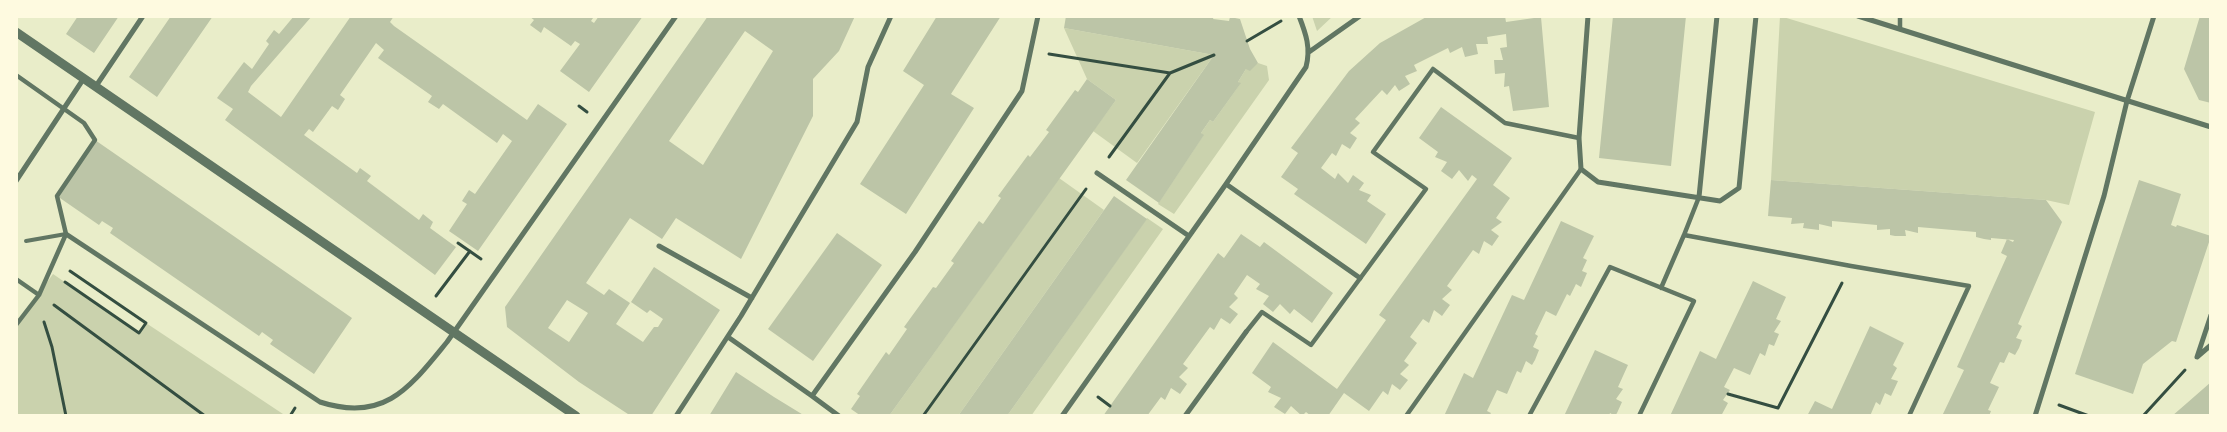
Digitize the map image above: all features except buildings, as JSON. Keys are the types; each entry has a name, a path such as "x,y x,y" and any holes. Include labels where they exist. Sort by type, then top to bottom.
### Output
{"street":[{"path":"96,86 143,16"},
{"path":"66,234 320,402 335,407 356,410 374,405 395,396 414,382 455,332 676,16"},
{"path":"676,416 728,337 857,122 868,67 892,16"},
{"path":"812,396 926,237 1022,91 1038,16"},
{"path":"1062,416 1306,67 1309,52 1307,34 1299,16"},
{"path":"1309,52 1360,16"},
{"path":"1406,416 1581,169 1579,138 1588,16"},
{"path":"1661,288 1699,198 1717,16"},
{"path":"1581,169 1598,182 1720,201 1739,188 1756,16"},
{"path":"1858,16 2211,127"},
{"path":"1900,16 1900,30"},
{"path":"2035,416 2104,196 2127,101 2154,16"},
{"path":"16,32 576,416"},
{"path":"1185,416 1262,312 1310,345 1426,188 1373,152 1432,70 1505,123 1579,138"},
{"path":"16,75 84,123 96,140 57,196 66,234 39,295 16,325"},
{"path":"16,181 84,78"},
{"path":"1097,173 1189,236"},
{"path":"1226,184 1360,278"},
{"path":"1684,235 1969,286 1908,416"},
{"path":"659,246 752,298"},
{"path":"1529,416 1610,267 1694,301 1638,416"},
{"path":"16,279 39,295"},
{"path":"2197,357 2211,315"},
{"path":"728,337 839,416"},
{"path":"2197,357 2211,345"}],"lane":[{"path":"26,241 66,234"}],"path":[{"path":"1247,41 1290,16"},
{"path":"1030,50 1170,73 1214,55"},
{"path":"923,416 1170,73"},
{"path":"458,243 497,272"},
{"path":"425,311 470,251"},
{"path":"1728,394 1778,408 1851,266"},
{"path":"66,416 58,370 44,324 39,295 53,274 139,333 146,323 67,269"},
{"path":"39,295 204,416"},
{"path":"2143,416 2197,357"},
{"path":"2041,398 2089,416"}],"green space":[{"path":"1312,16 1333,16 1317,31"},
{"path":"1780,16 2095,112 2069,205 2046,200 1771,180"},
{"path":"1064,28 1214,55 1137,163 1093,131 1116,100 1087,79"},
{"path":"1258,63 1267,66 1269,80 1174,214 1158,204 1203,136 1201,133 1210,120 1213,122 1240,84 1238,82 1246,69"},
{"path":"1059,178 1104,210 958,416 889,416"},
{"path":"1147,218 1163,229 1031,416 1007,416"},
{"path":"53,274 139,333 146,323 286,416 16,416 16,325"}]}
